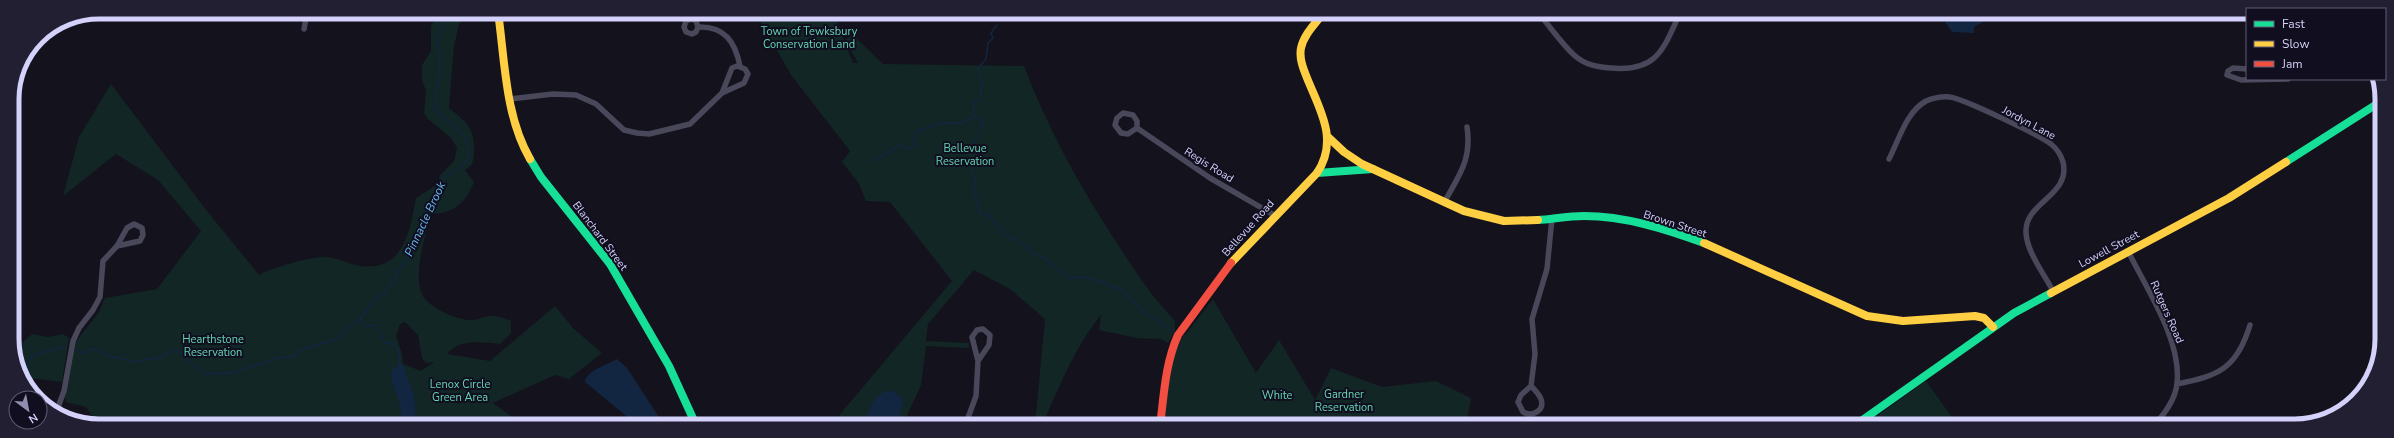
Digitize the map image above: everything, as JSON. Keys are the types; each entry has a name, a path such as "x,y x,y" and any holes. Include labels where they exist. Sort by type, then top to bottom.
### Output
{"street":[{"path":"304,29 306,19"},
{"name":"Blanchard Street","path":"499,19 510,99 521,143 541,177 610,264 669,366 693,419"},
{"name":"Bellevue Road","path":"1161,419 1164,379 1170,348 1237,254 1274,214 1317,173 1326,161 1328,137 1305,71 1300,50 1302,42 1319,19"},
{"path":"1544,19 1574,55 1585,63 1596,66 1626,69 1639,68 1660,53 1677,19"},
{"path":"510,99 559,94 576,95 596,104 624,130 636,134 649,134 690,124 722,93 746,80 747,71 740,66 737,51 730,38 715,28 698,26"},
{"path":"722,93 730,71 734,67 740,66"},
{"path":"2246,69 2233,68 2228,70 2227,75 2234,79 2246,80"},
{"name":"Jordyn Lane","path":"1889,159 1914,111 1926,101 1944,97 1967,103 2053,146 2063,162 2062,179 2056,190 2030,214 2026,230 2028,244 2053,291"},
{"name":"Lowell Street","path":"1864,419 1993,327 2053,291 2236,194 2375,105"},
{"name":"Regis Road","path":"1123,113 1133,115 1137,121 1137,128 1128,134 1121,133 1115,125 1117,118 1123,113"},
{"path":"1444,203 1468,158 1470,146 1467,127"},
{"name":"Regis Road","path":"1137,128 1210,178 1274,214"},
{"name":"Brown Street","path":"1328,137 1346,154 1444,203 1468,213 1506,221 1584,216 1644,224 1663,229 1748,262 1798,284 1837,306 1864,316 1880,320 1912,322 1975,316 1984,318 1993,327"},
{"path":"1317,173 1374,169"},
{"path":"1531,386 1542,401 1537,412 1530,414 1520,409 1518,402 1521,395 1531,386 1535,354 1532,318 1547,269 1552,218"},
{"path":"59,408 64,391 73,341 78,328 91,314 99,299 103,261 117,246 129,226 136,224 142,228 143,235 140,241 117,246"},
{"name":"Rutgers Road","path":"2128,252 2173,346 2176,361 2177,384 2172,400 2158,419"},
{"path":"2177,384 2213,375 2226,368 2241,349 2250,325"},
{"path":"968,419 976,396 978,361 972,337 977,330 984,330 990,335 990,342 978,361"}],"green space":[{"path":"435,19 465,19 459,24 454,46 449,108 465,122 471,131 474,143 474,154 470,167 465,170 474,182 471,189 459,205 447,211 432,214 421,253 419,283 421,292 428,302 434,307 456,317 472,320 487,316 495,316 511,321 511,333 500,344 479,342 464,344 452,349 447,354 490,361 555,306 573,328 602,353 569,379 555,375 493,403 515,419 99,419 94,418 86,407 66,402 65,398 74,344 99,312 105,298 157,289 201,231 158,180 116,154 63,196 79,137 111,84 207,211 259,275 291,263 318,257 333,258 360,266 375,266 386,262 395,256 407,235 416,198 438,184 440,175 454,161 457,148 451,138 428,119 424,113 426,91 422,80 422,65 431,51 431,26","holes":["405,322 418,335 422,358 426,363 434,362 421,371 403,364 402,354 396,336 400,324"]},
{"name":"Bellevue Reservation","path":"759,19 836,19 853,63 858,63 845,40 853,35 883,64 1024,66 1054,135 1090,201 1144,284 1175,321 1175,331 1168,343 1161,339 1137,338 1099,330 1101,315 1076,353 1045,419 1034,419 1036,414 1045,319 1010,289 974,270 928,324 926,341 969,343 969,348 926,346 921,385 905,419 836,419 952,281 890,202 866,201 858,182 842,162 850,151 791,75"},
{"path":"1213,299 1256,373 1279,340 1315,400 1331,368 1382,387 1436,381 1471,398 1467,419 1166,419 1171,367 1178,345 1184,334 1185,335"},
{"path":"32,334 48,337 63,334 69,338 62,382 30,379 22,360 19,344"},
{"path":"1926,381 1953,419 1873,419"}],"water":[{"path":"1943,19 1988,19 1974,27 1974,33 1952,32"},
{"path":"617,359 627,368 660,419 630,419 585,382 589,374"},
{"path":"403,364 414,396 416,419 402,419 398,398 391,376 391,371 398,365"},
{"path":"888,391 894,391 902,398 903,402 899,419 866,419 877,397"}],"waterway":[{"name":"Pinnacle Brook","path":"77,351 82,353 90,350 96,350 109,356 126,359 131,362 162,357 175,349 205,374 233,373 277,358 293,357 300,350 334,340 361,318 377,297 385,293 410,254 417,241 424,215 444,178 462,166 470,156 466,137 434,109 440,66 437,38 447,19"},
{"path":"973,117 974,102 980,99 982,84 978,68 986,59 988,43 993,38 991,33 997,25"},
{"path":"874,161 900,145 909,149 913,146 917,131 941,123 963,123 973,117 978,117 983,124 974,144 971,167 976,180 974,189 980,213 988,214 1006,236 1016,239 1035,255 1045,258 1069,278 1087,277 1120,289 1144,312 1176,334"},
{"path":"361,319 366,326 376,325 385,343 391,343 399,351 399,365"},
{"name":"Pinnacle Brook","path":"26,372 31,356 63,347"}],"traffic: fast":[{"path":"2286,162 2375,105"},
{"path":"530,159 541,177 610,264 669,366 693,419"},
{"path":"1317,173 1373,169"},
{"path":"1538,220 1578,216 1615,218 1660,228 1704,243"},
{"path":"1864,419 2014,313 2051,293"}],"traffic: slow":[{"path":"499,19 507,88 515,125 530,159"},
{"path":"1231,263 1317,173 1323,161 1327,149 1325,125 1322,113 1307,78 1301,59 1301,48 1305,38 1319,19"},
{"path":"1328,137 1344,152 1362,164 1464,211 1504,221 1538,220"},
{"path":"2051,293 2229,198 2286,162"},
{"path":"1704,243 1867,316 1903,321 1975,316 1984,318 1993,327"}],"traffic: jam":[{"path":"1161,419 1170,357 1178,335 1231,263"}],"park label":[{"name":"Town of Tewksbury Conservation Land","path":"809,37"},
{"name":"Hearthstone Reservation","path":"213,345"},
{"name":"Lenox Circle Green Area","path":"460,390"},
{"name":"White","path":"1277,395"},
{"name":"Gardner Reservation","path":"1344,400"}]}
